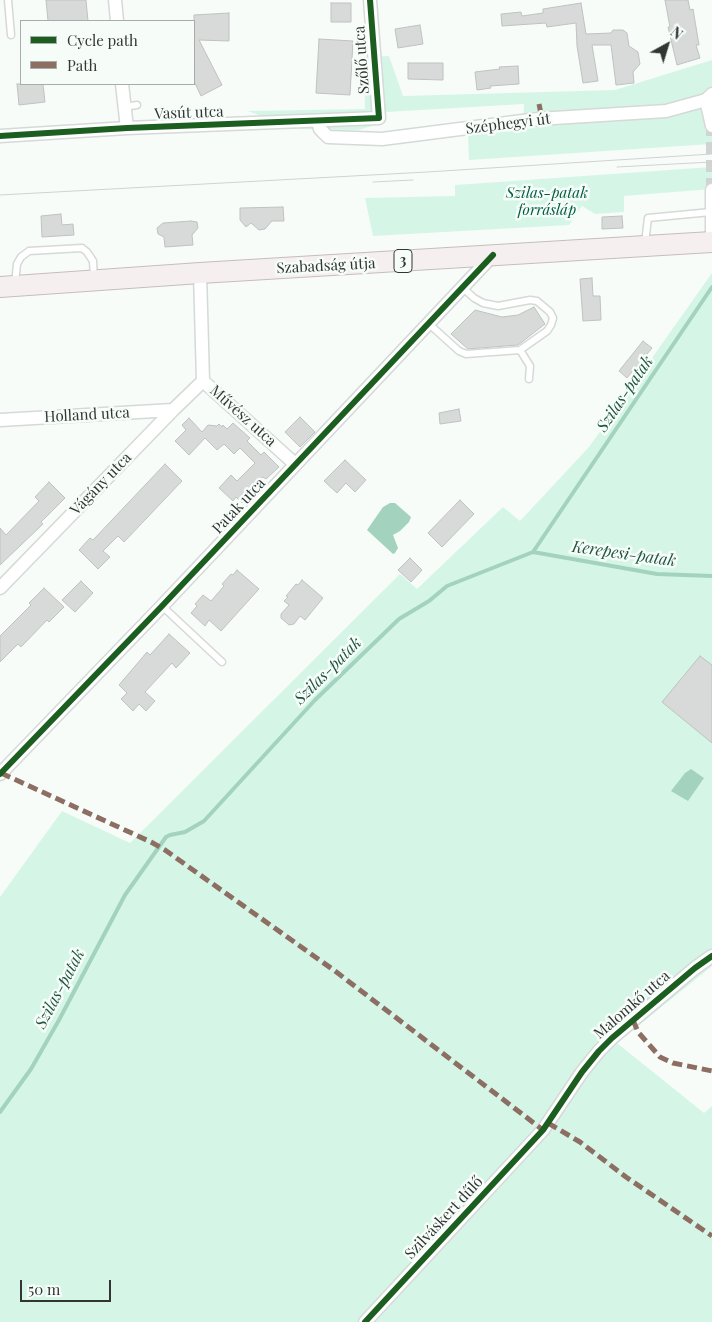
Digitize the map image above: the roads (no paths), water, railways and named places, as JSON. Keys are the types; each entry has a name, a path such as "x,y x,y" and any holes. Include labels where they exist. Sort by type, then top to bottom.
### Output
{"main road":[{"name":"Szabadság útja","path":"7,287 200,273 712,242"}],"street":[{"path":"114,0 116,20"},
{"name":"Szőlő utca","path":"370,0 379,118"},
{"path":"122,85 131,106 123,124"},
{"name":"Széphegyi út","path":"318,121 320,129 328,137 382,139 538,119 666,111 709,97 712,126"},
{"name":"Vasút utca","path":"0,136 123,124 318,121 379,118"},
{"path":"712,190 712,242"},
{"name":"Patak utca","path":"0,773 162,606 493,255"},
{"name":"Művész utca","path":"200,273 203,381 296,464"},
{"name":"Vágány utca","path":"0,588 203,381"},
{"name":"Holland utca","path":"0,420 173,410"},
{"name":"Malomkő utca","path":"542,1130 599,1050 695,968 712,956"},
{"name":"Szilváskert dűlő","path":"365,1322 542,1130"}],"lane":[{"path":"8,0 11,35"},
{"path":"644,246 648,218 711,212"},
{"path":"7,287 21,257 29,250 82,248 93,261 94,280"},
{"path":"428,324 459,351 466,354 520,350 547,331 552,325 553,318 544,305 537,301 530,300 498,306 483,303 463,288"},
{"path":"520,350 530,366 529,379"},
{"path":"162,606 222,662"}],"waterway":[{"name":"Szilas-patak","path":"0,1112 31,1069 125,895 166,837 185,832 204,821 315,700 399,619 429,601 447,586 533,552 712,287"},
{"name":"Kerepesi-patak","path":"533,552 657,574 712,576"}],"tunnel":[{"path":"712,128 712,190"}],"tram line":[{"path":"0,195 427,172 712,154"},
{"path":"617,167 712,162"},
{"path":"373,182 413,180"}],"park label":[{"name":"Szilas-patak forrásláp","path":"547,202"}]}
